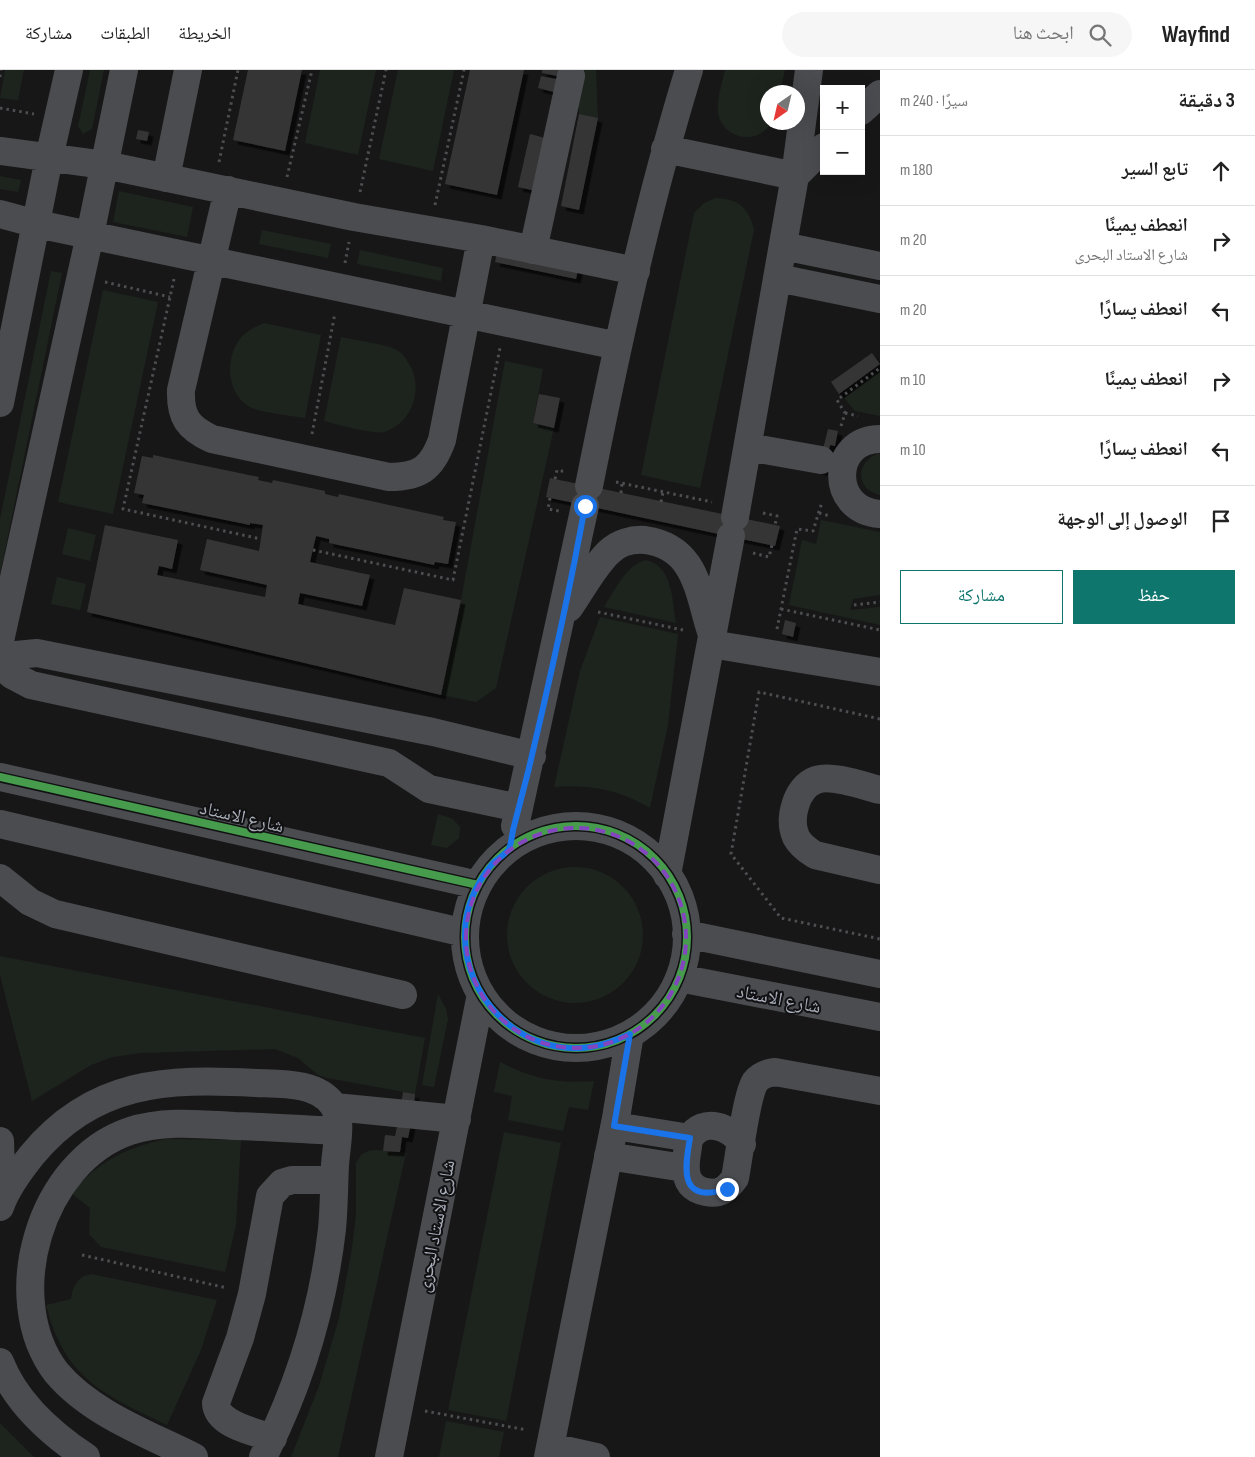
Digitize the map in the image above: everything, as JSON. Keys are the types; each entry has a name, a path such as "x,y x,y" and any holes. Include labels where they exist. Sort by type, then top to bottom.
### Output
{"street":[{"path":"0,403 49,158 69,70"},
{"path":"0,641 90,235 124,70"},
{"path":"166,178 188,70"},
{"path":"508,849 566,612 588,490 618,346 665,149 689,70"},
{"path":"667,875 778,278 809,70"},
{"path":"533,250 571,76"},
{"path":"865,107 880,94"},
{"path":"665,149 794,176"},
{"path":"0,151 105,165 636,271"},
{"path":"794,176 820,151"},
{"path":"221,189 212,260 181,390 181,406 187,421 197,432 212,438 389,477 408,477 424,470 436,457 442,440 468,314 481,239"},
{"path":"0,214 37,224 618,346"},
{"path":"783,246 880,266"},
{"path":"778,278 880,299"},
{"path":"748,446 831,462 862,443 880,439"},
{"path":"831,462 842,480 845,492 851,502 860,509 880,514"},
{"path":"566,612 609,552 622,543 638,539 654,542 669,546 681,555 690,568 712,640"},
{"path":"712,640 772,654 880,672"},
{"path":"0,660 16,655 37,653 433,732 532,756"},
{"path":"0,665 12,675 31,685 388,763 429,789 519,808"},
{"name":"شارع الاستاد","path":"0,777 478,885"},
{"path":"880,790 826,778 816,780 801,792 793,818 795,836 807,850 815,855 880,870"},
{"path":"0,824 465,933"},
{"path":"571,827 593,828 614,834 635,844 652,858 667,875 681,903 686,934 685,957 679,978 659,1011 630,1034 610,1043 589,1048 568,1048 547,1044 527,1037 509,1026 493,1012 480,994 468,961 465,933 469,908 478,885 496,860 508,849 528,837 549,830 571,827"},
{"path":"0,878 30,902 55,914 403,995"},
{"path":"686,934 880,974"},
{"name":"شارع الاستاد","path":"679,978 880,1017"},
{"name":"شارع الاستاد البحرى","path":"389,1457 457,1119 480,994"},
{"path":"596,1457 551,1446 614,1126 630,1034"},
{"path":"742,1144 735,1134 724,1128 711,1126 698,1130 690,1138 684,1168 687,1181 698,1191 713,1194 727,1189 735,1178 742,1144 752,1090 760,1077 767,1073 775,1072 880,1091"},
{"path":"1,1204 24,1164 44,1140 72,1116 109,1096 183,1080 276,1084 320,1092 336,1119 334,1180 332,1228 324,1286 294,1387 268,1448 225,1419 216,1410 216,1403 240,1338 252,1294 267,1205 275,1188 292,1180 334,1180"},
{"path":"194,1457 145,1433 81,1396 56,1372 42,1349 32,1321 28,1292 31,1262 35,1242 45,1213 65,1179 94,1149 129,1132 163,1124 336,1119 457,1119"},
{"path":"614,1126 690,1138"},
{"path":"0,1141 1,1204"},
{"path":"608,1156 684,1168"},
{"path":"0,1362 4,1373 30,1412 59,1439 86,1457"}],"path":[{"path":"0,77 2,70"},
{"path":"221,189 238,70"},
{"path":"282,201 312,70"},
{"path":"429,230 464,70"},
{"path":"80,276 170,297"},
{"path":"313,550 453,580 505,322"},
{"path":"772,654 797,529 813,531 845,413 837,400 880,368"},
{"path":"555,479 557,470 588,490 622,483 663,492 734,520 777,516 775,525"},
{"path":"621,493 622,483"},
{"path":"661,502 663,492"},
{"path":"854,605 880,602"},
{"path":"781,608 880,630"},
{"path":"566,612 712,640"},
{"path":"82,1255 252,1294"},
{"path":"399,1406 551,1446"}],"highlighted area":[{"path":"571,827 615,834 652,858 675,889 686,934 679,978 670,996 645,1024 610,1043 568,1048 527,1037 493,1011 471,975 465,933 471,900 497,860 528,837"}],"shaded area":[{"path":"5,70 24,70 18,100 0,98"},
{"path":"90,70 104,70 92,129 83,134 78,126"},
{"path":"320,70 376,70 358,155 305,143"},
{"path":"398,70 454,70 433,171 379,159"},
{"path":"578,70 596,70 598,118 579,114"},
{"path":"725,70 785,70 782,85 760,85 760,130 766,130 751,137 736,135 723,125 718,112 719,93"},
{"path":"0,176 21,180 18,192 0,189"},
{"path":"119,191 193,207 187,237 113,222"},
{"path":"716,198 731,200 742,206 752,222 754,230 700,488 641,475 694,213 704,203"},
{"path":"262,230 331,244 328,258 259,244"},
{"path":"360,250 443,268 441,281 357,264"},
{"path":"51,271 62,273 0,575 0,519"},
{"path":"103,290 158,302 113,514 58,502"},
{"path":"264,323 321,335 305,418 275,414 252,408 241,400 232,384 230,366 239,340 253,328"},
{"path":"341,337 378,344 397,350 411,367 416,387 415,396 408,415 393,428 380,433 324,421"},
{"path":"505,361 543,369 533,423 554,428 496,688 476,702 441,695 461,600"},
{"path":"880,372 880,416 855,411 844,398"},
{"path":"877,454 880,454 880,495 866,488 861,476 865,463"},
{"path":"821,520 880,532 880,595 853,599 850,610 880,607 880,625 789,605 802,540 816,544"},
{"path":"68,528 96,535 90,561 62,554"},
{"path":"646,560 655,563 662,569 670,585 676,623 604,607 627,573 633,567"},
{"path":"57,577 86,584 80,610 51,604"},
{"path":"600,617 678,634 668,725 650,808 615,792 580,787 554,787 580,671"},
{"path":"438,814 453,819 460,827 459,838 447,848 431,845"},
{"path":"575,867 601,872 613,878 623,887 632,897 638,909 643,935 638,961 632,973 623,983 613,992 601,998 575,1003 549,998 537,992 527,983 518,973 512,961 507,935 512,909 518,897 527,887 537,878 549,872"},
{"path":"0,956 425,1038 415,1094 327,1078 318,1075 298,1058 275,1049 141,1053 113,1057 91,1065 32,1101 0,975"},
{"path":"438,994 446,1009 448,1019 434,1087 422,1085"},
{"path":"500,1062 523,1073 546,1079 569,1082 594,1081 588,1110 569,1107 563,1131 508,1120 512,1096 494,1092"},
{"path":"504,1132 561,1143 506,1421 448,1410"},
{"path":"165,1139 241,1140 236,1225 225,1272 101,1247 89,1234 90,1208 71,1193 102,1164 124,1152"},
{"path":"368,1151 406,1153 338,1457 291,1457 319,1386 339,1318 352,1248 356,1214 356,1163 361,1155"},
{"path":"91,1274 217,1300 201,1350 167,1425 106,1393 76,1367 64,1350 54,1330 46,1305 71,1299 76,1283 82,1277"},
{"path":"446,1421 504,1432 499,1457 439,1457"},
{"path":"0,1423 34,1457 0,1457"}],"building":[{"path":"248,70 302,70 285,151 233,140"},
{"path":"470,70 524,70 497,195 445,184"},
{"path":"542,70 563,70 562,77 542,73"},
{"path":"541,76 561,80 558,93 538,88"},
{"path":"579,114 598,118 579,210 561,206"},
{"path":"138,130 149,132 147,141 136,139"},
{"path":"530,134 549,139 536,191 518,187"},
{"path":"498,249 579,266 576,279 495,262"},
{"path":"872,353 880,364 839,394 831,382"},
{"path":"539,394 560,398 554,428 533,423"},
{"path":"828,429 838,431 835,446 830,445 824,472 818,470"},
{"path":"153,455 259,477 258,480 272,483 273,480 325,491 325,494 338,497 339,494 444,517 443,520 456,522 448,564 435,562 434,565 329,543 329,539 316,536 310,562 370,575 362,606 300,593 298,604 395,625 404,588 461,600 441,695 87,612 105,525 178,540 172,569 159,566 157,575 265,597 267,585 200,570 207,539 259,551 263,525 250,523 250,525 142,503 144,495 134,493 142,456 153,458"},
{"path":"550,478 780,526 775,546 546,497"},
{"path":"785,620 796,623 793,637 782,634"},
{"path":"403,1092 415,1094 414,1107 401,1105"},
{"path":"398,1122 411,1124 408,1138 402,1137 400,1152 383,1151 385,1135 395,1136"}],"cycle path":[{"path":"0,777 478,885"},
{"path":"576,826 608,831 628,839 654,859 674,885 682,905 687,937 682,969 674,989 654,1015 628,1035 608,1043 576,1048 544,1043 524,1035 498,1015 478,989 470,969 465,937 470,905 478,885 498,859 524,839 544,831 576,826"}],"route":[{"path":"585,506 532,756 519,808 508,849 486,872 471,900 466,916 466,954 471,975 480,994 493,1012 509,1026 527,1037 547,1044 568,1048 589,1048 610,1043 630,1034 614,1126 690,1138 684,1168 687,1181 698,1191 713,1194 727,1189"}]}
